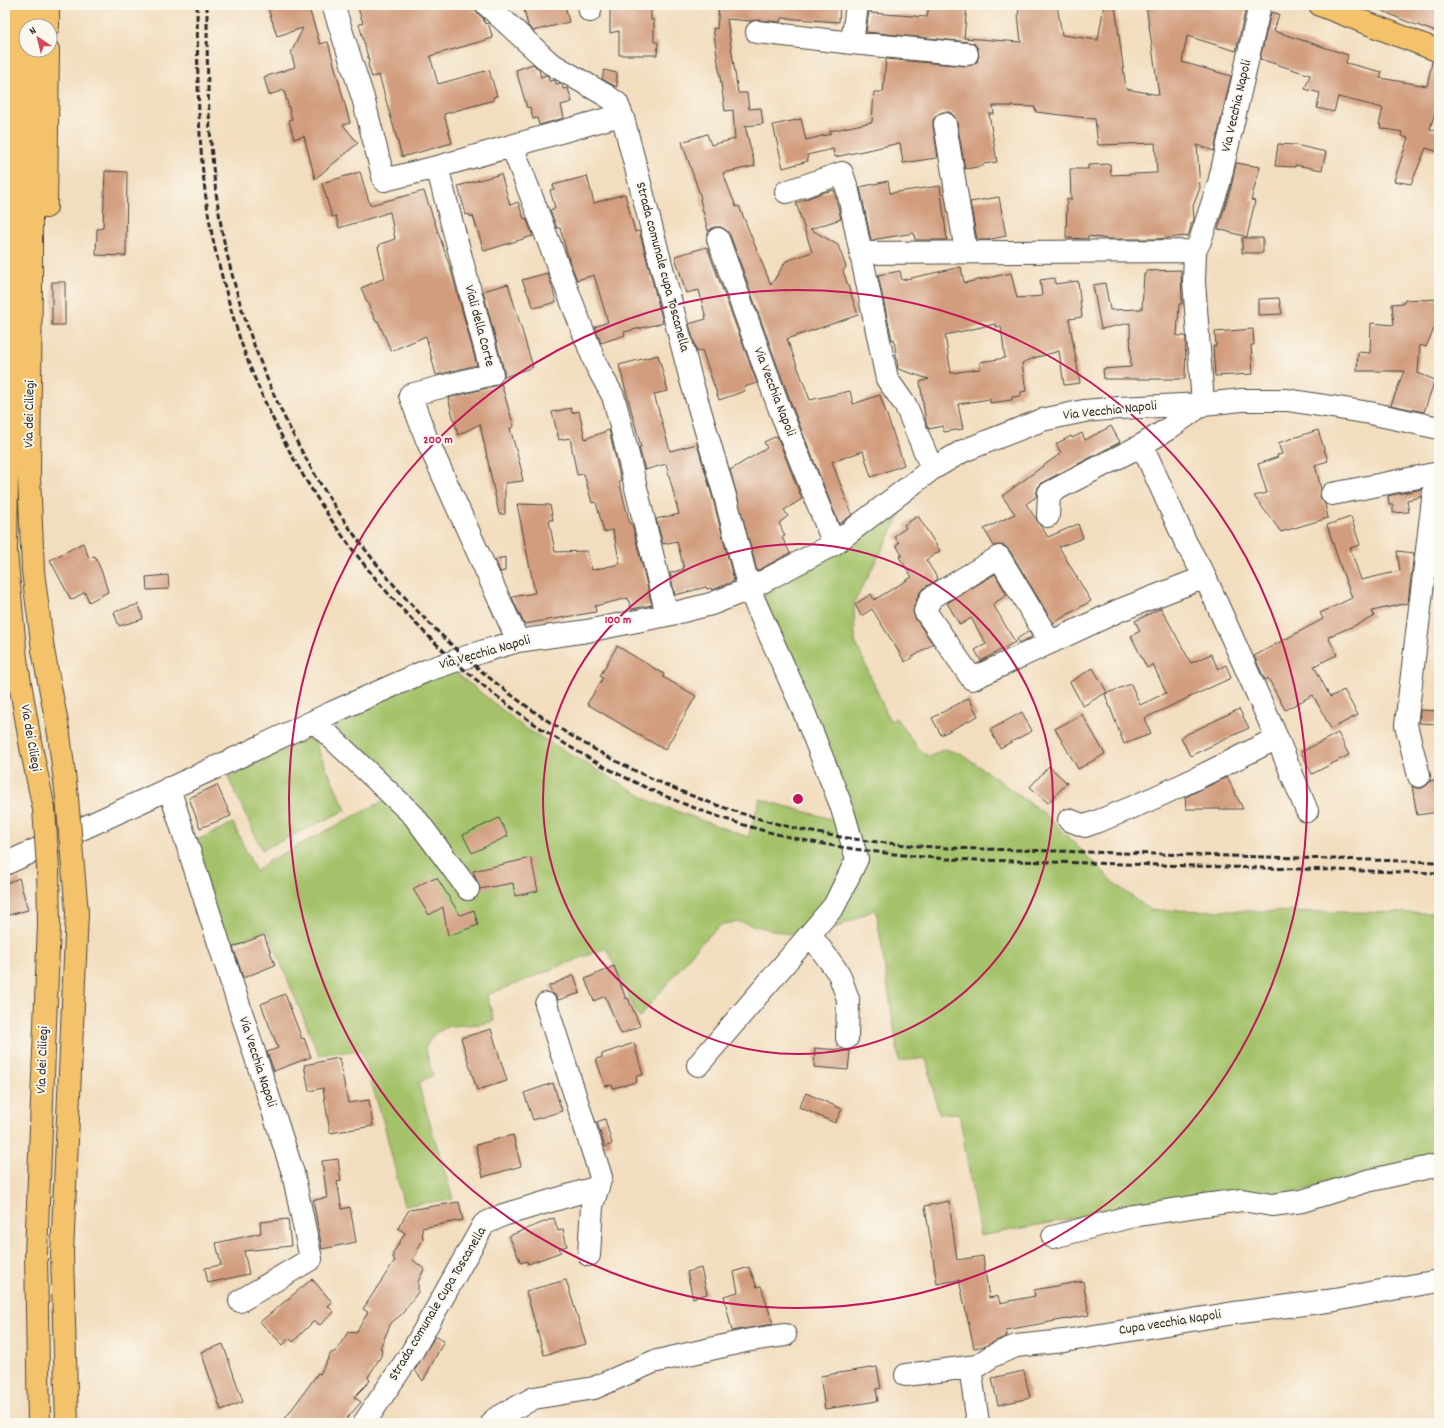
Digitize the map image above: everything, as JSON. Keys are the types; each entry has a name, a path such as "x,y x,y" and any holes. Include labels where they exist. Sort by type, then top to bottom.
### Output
{"main road":[{"name":"Via dei Ciliegi","path":"12,5 7,256 6,552 16,659 31,747 44,809 48,868 49,924 36,1254 39,1423"},
{"path":"31,5 31,18"},
{"path":"48,5 48,18"},
{"path":"1320,5 1439,51"},
{"name":"Via dei Ciliegi","path":"31,58 29,476 33,571 43,650 59,734 67,798 77,913 62,1254 67,1423"},
{"path":"31,284 46,233 48,58"}],"street":[{"path":"333,5 363,98 384,180 437,167 610,118"},
{"name":"Strada comunale cupa Toscanella","path":"487,5 550,63 617,103 623,118 691,380 725,496 749,589 802,707 841,805 857,859 834,906 698,1065"},
{"path":"852,43 857,5"},
{"name":"Via Vecchia Napoli","path":"1203,404 1194,282 1195,251 1200,241 1219,183 1260,5"},
{"path":"757,32 967,54"},
{"path":"945,124 966,252"},
{"path":"512,146 596,365 613,396 667,615"},
{"name":"Viali della Corte","path":"437,167 492,374 410,395 427,440 518,642"},
{"path":"786,192 842,173 848,191 887,379 906,406 932,469"},
{"name":"Via Vecchia Napoli","path":"718,239 780,410 834,544"},
{"path":"861,253 1195,251"},
{"name":"Via Vecchia Napoli","path":"5,864 428,670 484,651 518,642 587,631 667,615 711,604 749,589 834,544 932,469 963,451 1042,420 1084,411 1119,408 1203,404 1242,400 1287,400 1370,413 1439,428"},
{"path":"1048,516 1049,493 1142,445 1168,429 1203,404"},
{"path":"1142,445 1186,543 1205,577 1308,811"},
{"path":"1332,494 1437,473 1406,725 1419,776"},
{"path":"1050,642 998,557 931,598 925,611 972,679 1120,610 1205,577"},
{"path":"314,721 414,816 468,889"},
{"path":"1069,820 1085,826 1124,812 1216,769 1277,738"},
{"name":"Via Vecchia Napoli","path":"169,788 293,1173 311,1259 240,1302"},
{"path":"810,934 839,974 848,999 847,1038"},
{"path":"546,1004 601,1178 592,1206 589,1255"},
{"path":"1053,1236 1134,1216 1204,1205 1242,1200 1272,1205 1302,1201 1367,1181 1439,1165"},
{"name":"Strada comunale Cupa Toscanella","path":"364,1423 412,1352 484,1224 503,1215 598,1187"},
{"name":"Cupa vecchia Napoli","path":"906,1375 977,1366 992,1356 1016,1346 1064,1340 1234,1313 1335,1300 1439,1281"},
{"path":"492,1423 495,1419 534,1398 594,1388 653,1362 750,1340 785,1335"},
{"path":"970,1367 978,1423"}],"green space":[{"path":"898,505 902,512 854,603 855,641 890,721 896,718 919,749 929,757 944,749 962,754 1045,814 1114,883 1150,910 1439,913 1439,1158 1304,1191 1273,1196 1250,1191 1207,1193 980,1236 959,1113 939,1114 926,1058 899,1061 876,909 840,926 800,937 740,922 722,924 699,945 639,1018 606,948 487,995 494,1021 481,1024 449,1026 434,1034 425,1048 433,1075 418,1083 453,1199 404,1206 384,1124 361,1050 319,1055 267,930 227,945 193,842 233,823 256,872 267,862 400,792 329,721 451,669 525,728 654,803 748,837 760,799 853,825 758,597"},
{"path":"312,737 346,810 262,850 228,777"}],"building":[{"path":"267,5 308,5 320,44 328,42 350,123 343,125 358,143 315,179 304,136 294,139 289,120 292,119 284,90 269,95 264,77 295,67 291,53 303,28 277,36"},
{"path":"357,5 472,5 473,11 476,10 483,18 485,24 488,23 493,38 430,56 438,84 489,70 497,96 493,97 494,100 444,114 452,143 402,157 379,75 372,77 368,65 369,61 359,24 363,23"},
{"path":"523,5 565,5 569,22 533,31 528,26"},
{"path":"610,5 648,5 648,8 651,8 651,20 654,20 654,42 658,42 657,55 619,55 619,31 610,33"},
{"path":"719,5 840,5 839,22 781,18 780,22 727,19 738,93 747,93 749,109 761,108 763,124 745,126 755,166 723,173 736,207 739,206 771,285 786,261 812,252 796,203 821,193 834,190 841,219 810,229 838,245 846,267 843,271 858,315 787,339 810,400 850,391 853,404 880,395 904,465 871,477 863,451 832,462 852,515 839,524 792,406 730,235 721,227 714,227 708,231 701,198 682,142 707,134 711,145 735,139 733,110 725,111 713,28 717,29"},
{"path":"929,5 967,5 964,38 1021,42 1018,14 1020,5 1057,5 1062,35 1098,40 1104,5 1115,5 1126,89 1159,95 1146,5 1236,5 1246,8 1236,51 1187,36 1182,62 1231,76 1214,151 1197,145 1200,188 1193,206 1194,219 1193,223 1191,222 1188,236 1156,239 1109,239 1088,236 1088,239 1066,238 1067,199 1071,200 1070,169 1088,169 1088,165 1110,164 1111,175 1157,173 1155,143 1098,145 1095,119 1036,112 1035,107 993,106 994,114 989,114 997,162 983,164 983,166 965,169 957,122 950,112 943,112 937,115 933,120 938,157 936,158 903,163 900,143 835,157 833,149 807,155 808,161 783,168 773,125 801,119 806,140 830,134 830,131 872,122 874,92 883,92 886,59 966,66 977,62 979,56 978,49 975,44 969,42 866,32 869,11 871,11 871,13 927,17"},
{"path":"1370,5 1439,5 1439,33 1403,20"},
{"path":"1271,12 1279,14 1274,31 1348,55 1346,63 1382,72 1380,78 1427,86 1432,62 1439,63 1439,99 1430,129 1439,132 1439,152 1426,148 1411,184 1394,181 1408,138 1401,136 1402,132 1380,128 1381,125 1379,125 1383,108 1338,97 1334,112 1317,108 1320,93 1305,89 1310,75 1260,59"},
{"path":"533,64 539,70 541,77 546,75 548,76 549,81 555,80 556,84 562,84 563,89 568,88 572,102 561,105 564,118 539,125 537,118 533,119 530,107 527,108 516,70"},
{"path":"604,70 617,73 617,87 602,79"},
{"path":"1278,144 1295,145 1326,152 1322,170 1295,165 1295,167 1275,166"},
{"path":"1236,163 1260,167 1251,200 1255,201 1247,237 1218,229 1231,187"},
{"path":"105,171 127,172 126,256 96,255 97,229 103,228"},
{"path":"360,172 370,205 424,191 451,270 477,365 436,375 426,336 391,351 361,288 385,278 378,247 380,244 395,239 390,212 339,228 336,216 332,217 322,183"},
{"path":"501,174 510,205 518,202 524,219 526,218 533,236 484,251 473,216 470,217 470,214 466,215 458,186"},
{"path":"587,176 594,203 625,194 635,232 639,231 640,233 663,323 624,332 625,335 601,343 595,327 608,322 594,275 577,280 569,260 560,228 557,228 550,210 555,208 550,190 554,189 553,185"},
{"path":"888,181 890,193 940,186 947,240 915,240 914,233 871,240 860,187"},
{"path":"999,197 1006,236 987,240 977,240 970,202"},
{"path":"1242,238 1263,238 1263,253 1242,253"},
{"path":"707,247 757,383 744,387 745,391 719,400 702,350 697,352 689,324 706,319 699,290 686,293 675,256"},
{"path":"961,267 964,283 1011,273 1017,298 1042,296 1040,280 1055,278 1055,284 1078,281 1082,317 1069,319 1080,383 1064,385 1059,351 1034,358 1022,363 1026,391 1021,392 1021,396 1012,397 1012,400 990,403 990,399 958,404 963,429 944,432 943,426 929,429 926,423 920,382 929,379 898,369 894,339 892,340 878,275 900,271 902,280","holes":["995,324 996,327 1001,326 1005,358 980,362 980,369 951,373 945,335"]},
{"path":"1181,270 1182,304 1179,304 1177,336 1185,336 1186,339 1185,379 1104,379 1103,369 1131,367 1130,323 1101,329 1093,285 1105,283 1110,310 1142,309 1144,274 1146,274 1146,271"},
{"path":"547,273 556,302 534,308 522,280"},
{"path":"52,282 65,282 65,325 52,325"},
{"path":"508,284 533,367 504,377 504,371 483,291"},
{"path":"1279,298 1282,314 1258,315 1258,299"},
{"path":"1439,299 1439,330 1434,329 1426,347 1420,345 1418,373 1435,380 1424,412 1391,405 1404,371 1357,371 1358,352 1370,353 1371,323 1394,325 1392,304 1404,303 1405,300"},
{"path":"1253,329 1254,345 1251,345 1253,374 1215,376 1213,346 1216,346 1215,332"},
{"path":"658,355 668,391 654,394 670,451 697,444 734,581 712,590 711,588 707,589 706,587 675,595 670,573 684,569 677,541 663,544 656,519 679,514 666,464 645,470 639,447 641,447 619,365"},
{"path":"501,383 514,427 510,428 523,481 505,483 505,514 499,514 480,424 458,435 448,398 495,386"},
{"path":"571,408 572,413 579,411 585,439 609,430 621,481 619,481 630,524 632,524 652,605 631,609 628,598 595,606 596,612 524,624 512,597 535,593 517,504 550,505 553,520 549,520 555,552 587,551 592,570 620,564 613,530 604,532 596,502 592,503 584,474 577,475 570,438 559,440 552,412"},
{"path":"1111,426 1120,442 1043,482 1038,487 1036,497 1026,504 1048,537 1078,524 1083,538 1059,547 1091,601 1053,623 1010,551 1005,546 994,546 984,529 1015,514 1002,496 1061,453 1056,444 1071,436 1072,438 1082,433 1085,440"},
{"path":"1318,430 1328,461 1315,465 1321,489 1320,497 1325,504 1328,518 1281,532 1254,496 1267,493 1258,464 1278,457 1277,455 1282,454 1278,443"},
{"path":"777,436 802,499 784,510 788,516 779,523 785,536 782,537 790,553 757,571 730,470 767,448 764,442"},
{"path":"1422,489 1421,497 1407,500 1409,512 1393,513 1393,505 1389,505 1388,496"},
{"path":"918,516 940,551 926,560 938,579 920,592 913,612 915,618 933,644 905,662 872,609 861,616 855,604 871,594 874,600 912,577 899,557 902,555 896,545 899,543 894,536 906,528 904,525"},
{"path":"1351,517 1360,545 1350,548 1361,580 1400,571 1397,551 1414,553 1408,603 1372,611 1374,617 1328,637 1337,655 1314,666 1330,697 1344,690 1358,715 1331,729 1313,695 1285,710 1268,678 1265,680 1254,656 1323,619 1320,613 1352,598 1327,525"},
{"path":"83,543 89,558 95,556 108,592 89,602 85,592 71,600 50,560"},
{"path":"505,557 505,571 500,572 495,560"},
{"path":"995,574 1007,595 993,604 1015,642 981,661 975,650 986,644 971,618 960,625 947,603"},
{"path":"168,575 169,589 147,590 146,577"},
{"path":"139,604 143,619 119,626 114,612"},
{"path":"1161,608 1191,663 1211,654 1218,669 1226,665 1231,678 1145,718 1151,734 1124,744 1105,694 1131,684 1140,705 1166,693 1153,664 1147,668 1131,636 1140,631 1135,621"},
{"path":"1029,631 1032,637 1019,643 1017,639"},
{"path":"617,646 664,674 663,677 696,696 665,750 587,704 603,678 600,676"},
{"path":"1093,668 1107,692 1083,706 1070,682"},
{"path":"969,698 978,716 941,735 932,718"},
{"path":"1239,709 1249,728 1190,756 1181,737"},
{"path":"1420,710 1439,711 1439,724 1419,723"},
{"path":"1022,712 1032,731 1000,748 990,730"},
{"path":"1082,714 1105,754 1078,769 1055,729"},
{"path":"1338,733 1349,755 1312,774 1301,752"},
{"path":"1049,766 1067,783 1048,803 1030,787"},
{"path":"1227,777 1243,809 1186,809 1185,797"},
{"path":"1439,779 1439,812 1417,815 1412,786 1422,788 1430,781"},
{"path":"217,785 231,816 200,828 189,798"},
{"path":"499,818 508,836 472,853 463,835"},
{"path":"531,858 538,891 515,896 513,883 480,889 473,871"},
{"path":"19,878 28,910 5,916 5,884"},
{"path":"437,878 460,915 474,910 478,925 448,936 443,907 429,915 413,889 427,881"},
{"path":"264,935 275,965 243,978 233,947"},
{"path":"614,966 626,999 628,998 640,1026 621,1034 605,996 594,1001 585,979"},
{"path":"574,975 580,993 558,1000 552,993 549,986"},
{"path":"285,994 302,1039 304,1038 311,1057 274,1071 267,1052 278,1048 261,1004"},
{"path":"491,1029 507,1081 477,1090 461,1038"},
{"path":"634,1043 643,1075 636,1076 637,1082 613,1088 612,1085 605,1086 596,1059 602,1057 602,1054"},
{"path":"815,1048 850,1051 848,1070 814,1067"},
{"path":"339,1058 348,1103 369,1100 373,1126 330,1133 323,1088 309,1091 304,1065"},
{"path":"553,1083 562,1111 533,1120 524,1093"},
{"path":"806,1093 842,1109 835,1123 799,1107"},
{"path":"605,1119 612,1144 605,1147 597,1122"},
{"path":"513,1135 521,1166 483,1177 476,1145"},
{"path":"338,1159 341,1181 337,1182 342,1209 350,1207 356,1242 322,1249 313,1200 327,1198 322,1161"},
{"path":"949,1201 957,1260 983,1256 989,1298 998,1296 1000,1303 1035,1296 1034,1290 1083,1281 1089,1315 1006,1330 1007,1336 985,1346 974,1348 959,1280 937,1284 925,1206"},
{"path":"459,1202 463,1220 422,1228 423,1239 413,1260 424,1269 418,1282 418,1292 402,1314 391,1323 380,1348 382,1349 381,1356 368,1377 370,1381 354,1397 361,1402 343,1423 282,1423 318,1373 320,1374 331,1353 335,1352 348,1332 356,1333 368,1312 363,1309 395,1260 393,1258 393,1253 405,1233 398,1228 409,1210"},
{"path":"554,1218 558,1231 563,1229 567,1246 559,1248 561,1252 528,1264 527,1261 521,1263 509,1236"},
{"path":"288,1219 291,1246 244,1251 249,1274 208,1283 205,1268 221,1265 216,1243 261,1233 260,1222"},
{"path":"749,1267 757,1287 761,1286 773,1324 732,1331 724,1296 738,1292 734,1272"},
{"path":"701,1268 707,1294 693,1298 687,1272"},
{"path":"312,1279 332,1302 328,1306 334,1312 320,1325 314,1321 293,1342 289,1338 283,1345 260,1322"},
{"path":"566,1280 586,1344 544,1355 526,1291"},
{"path":"435,1336 444,1341 423,1381 415,1370"},
{"path":"223,1344 243,1402 221,1410 201,1352"},
{"path":"877,1367 881,1388 876,1389 878,1401 825,1409 820,1376"},
{"path":"1024,1371 1030,1398 998,1405 992,1378"}],"railway":[{"path":"197,5 200,130 205,192 216,253 236,326 251,369 289,451 336,527 391,597 454,660 523,716 599,763 679,802 765,831 832,846 947,859 1439,873"},
{"path":"207,5 210,135 215,187 224,241 256,351 299,446 353,532 417,610 491,679 575,738 667,785 767,821 834,836 948,848 1439,862"}]}
